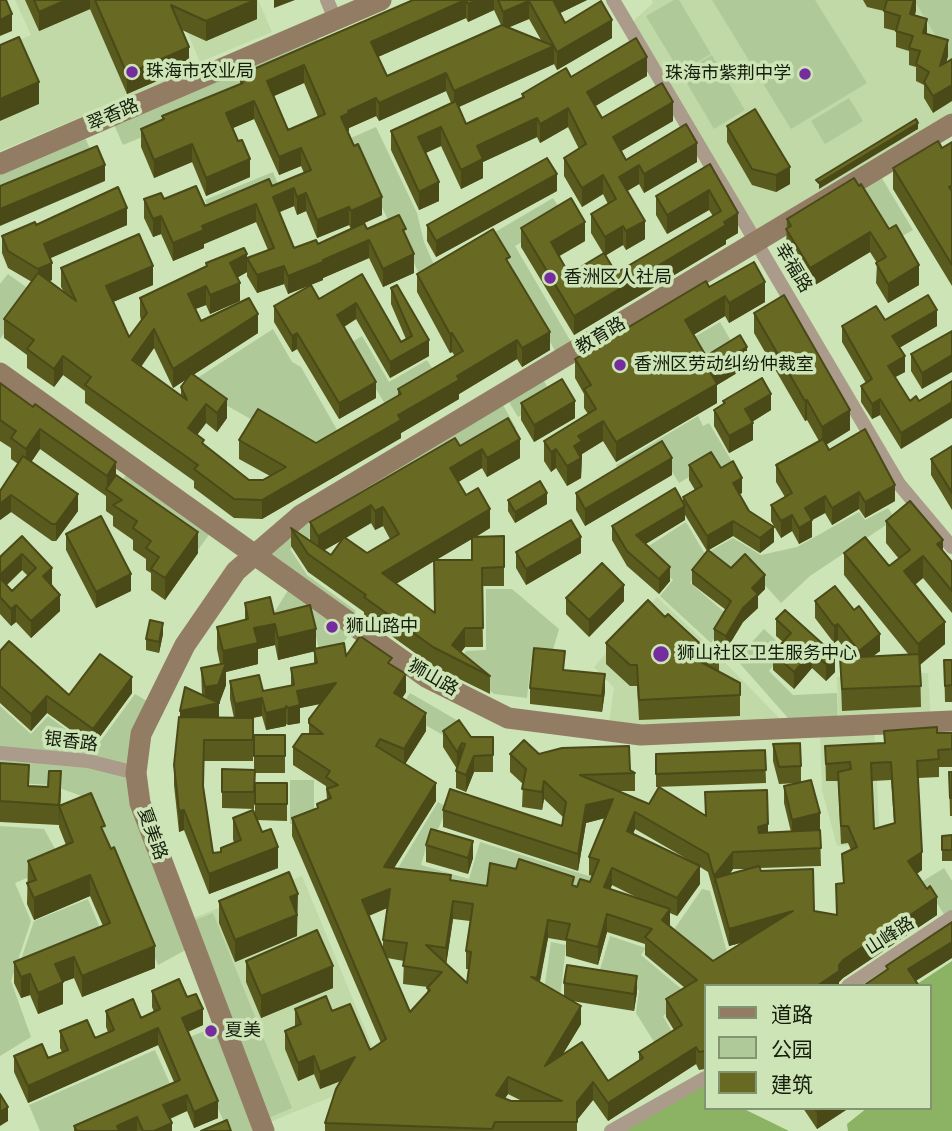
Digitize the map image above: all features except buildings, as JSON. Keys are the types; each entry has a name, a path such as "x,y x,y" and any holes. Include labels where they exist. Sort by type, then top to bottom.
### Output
{"street":[{"name":"翠香路","path":"0,164 331,10 381,0"},
{"name":"幸福路","path":"613,0 899,484 952,547"},
{"name":"教育路","path":"255,553 301,515 952,124"},
{"name":"狮山路","path":"0,373 426,677 508,718 641,735 952,721"},
{"name":"夏美路","path":"255,553 236,571 185,645 141,734 136,773 140,803 264,1131"},
{"name":"银香路","path":"0,753 88,761 136,773"},
{"name":"山峰路","path":"851,984 952,918"},
{"path":"611,1131 704,1079"}],"shaded area":[{"path":"15,0 166,0 195,69 0,151 0,48 31,35"},
{"path":"173,0 258,0 272,32 200,62"},
{"name":"珠海市紫荆中学","path":"652,0 952,0 952,123 757,241 629,25 653,3"},
{"name":"狮山社区卫生服务中心","path":"657,597 790,729 608,730 614,688 594,667"},
{"path":"928,673 931,722 874,725 880,843 837,846 822,790 820,728 839,727 837,677"},
{"path":"302,876 384,1075 263,1125 185,921"},
{"path":"952,961 952,1131 848,1131 847,1124 864,1110 931,1110 931,984 917,984"},
{"path":"704,1082 704,1110 746,1110 789,1131 621,1131"}],"green space":[{"path":"674,0 679,0 711,54 680,72 646,16"},
{"path":"712,0 815,0 867,83 791,129"},
{"path":"914,0 952,0 952,63"},
{"path":"315,33 325,54 233,99 123,145 112,120"},
{"path":"712,55 745,110 714,129 681,73"},
{"path":"849,98 863,121 825,144 811,121"},
{"path":"376,127 417,213 424,242 438,274 423,284 401,231 392,229 351,138"},
{"path":"82,131 95,160 0,199 0,168"},
{"path":"273,172 280,189 212,217 205,200"},
{"path":"880,175 913,230 890,243 858,188"},
{"path":"553,198 565,217 515,246 574,347 558,356 490,235"},
{"path":"8,274 33,292 0,339 0,284"},
{"path":"720,322 738,353 706,371 689,340"},
{"path":"273,329 292,362 301,367 344,442 319,457 188,384"},
{"path":"362,336 389,382 427,360 439,379 388,409 349,344"},
{"path":"541,376 553,397 518,417 506,397"},
{"path":"500,400 516,428 461,460 456,452 290,549 307,575 356,611 350,618 259,553"},
{"path":"698,416 703,426 709,423 737,470 721,480 711,464 679,483 662,455 623,478 616,465"},
{"path":"129,471 213,529 198,550 114,492"},
{"path":"888,508 895,519 810,576 781,603 746,564 730,579 707,561 690,583 729,616 711,643 660,596 673,580 641,551 686,522 705,554 733,538 761,555 797,547 859,512 865,520"},
{"path":"292,584 353,629 339,649 320,654 313,622 272,616"},
{"path":"486,589 512,589 559,629 549,664 531,662 527,698 494,694 458,664 466,651 486,650"},
{"path":"764,629 786,650 769,671 793,695 837,693 838,723 795,726 736,659"},
{"path":"410,693 460,722 450,739 399,710"},
{"path":"135,694 152,704 134,769 0,749 0,706 31,734 48,716 94,750"},
{"path":"0,756 85,764 134,776 191,947 158,965 90,799 51,785 0,782"},
{"path":"290,780 314,780 314,824 290,824"},
{"path":"438,802 447,807 439,827 427,844 421,865 469,879 480,842 592,877 587,897 487,877 484,901 389,883"},
{"path":"0,826 44,829 63,863 15,883 31,921 11,981 31,1037 0,1056"},
{"path":"944,868 952,881 952,911 945,916 923,881"},
{"path":"702,889 710,891 730,963 713,974 668,938"},
{"path":"88,899 106,942 14,980 34,921"},
{"path":"213,913 292,1108 266,1119 187,923"},
{"path":"610,936 646,948 641,955 691,997 663,1016 678,1042 661,1053 636,1013 639,990 596,983"},
{"path":"551,942 566,945 559,1008 543,998"},
{"path":"220,1025 258,1131 228,1131 187,1038"},
{"path":"155,1050 175,1095 92,1131 40,1131 29,1105"}],"place":[{"name":"珠海市农业局","path":"132,72"},
{"name":"珠海市紫荆中学","path":"805,74"},
{"name":"香洲区人社局","path":"550,278"},
{"name":"香洲区劳动纠纷仲裁室","path":"620,365"},
{"name":"狮山路中","path":"332,627"},
{"name":"狮山社区卫生服务中心","path":"661,654"},
{"name":"夏美","path":"211,1031"}]}
